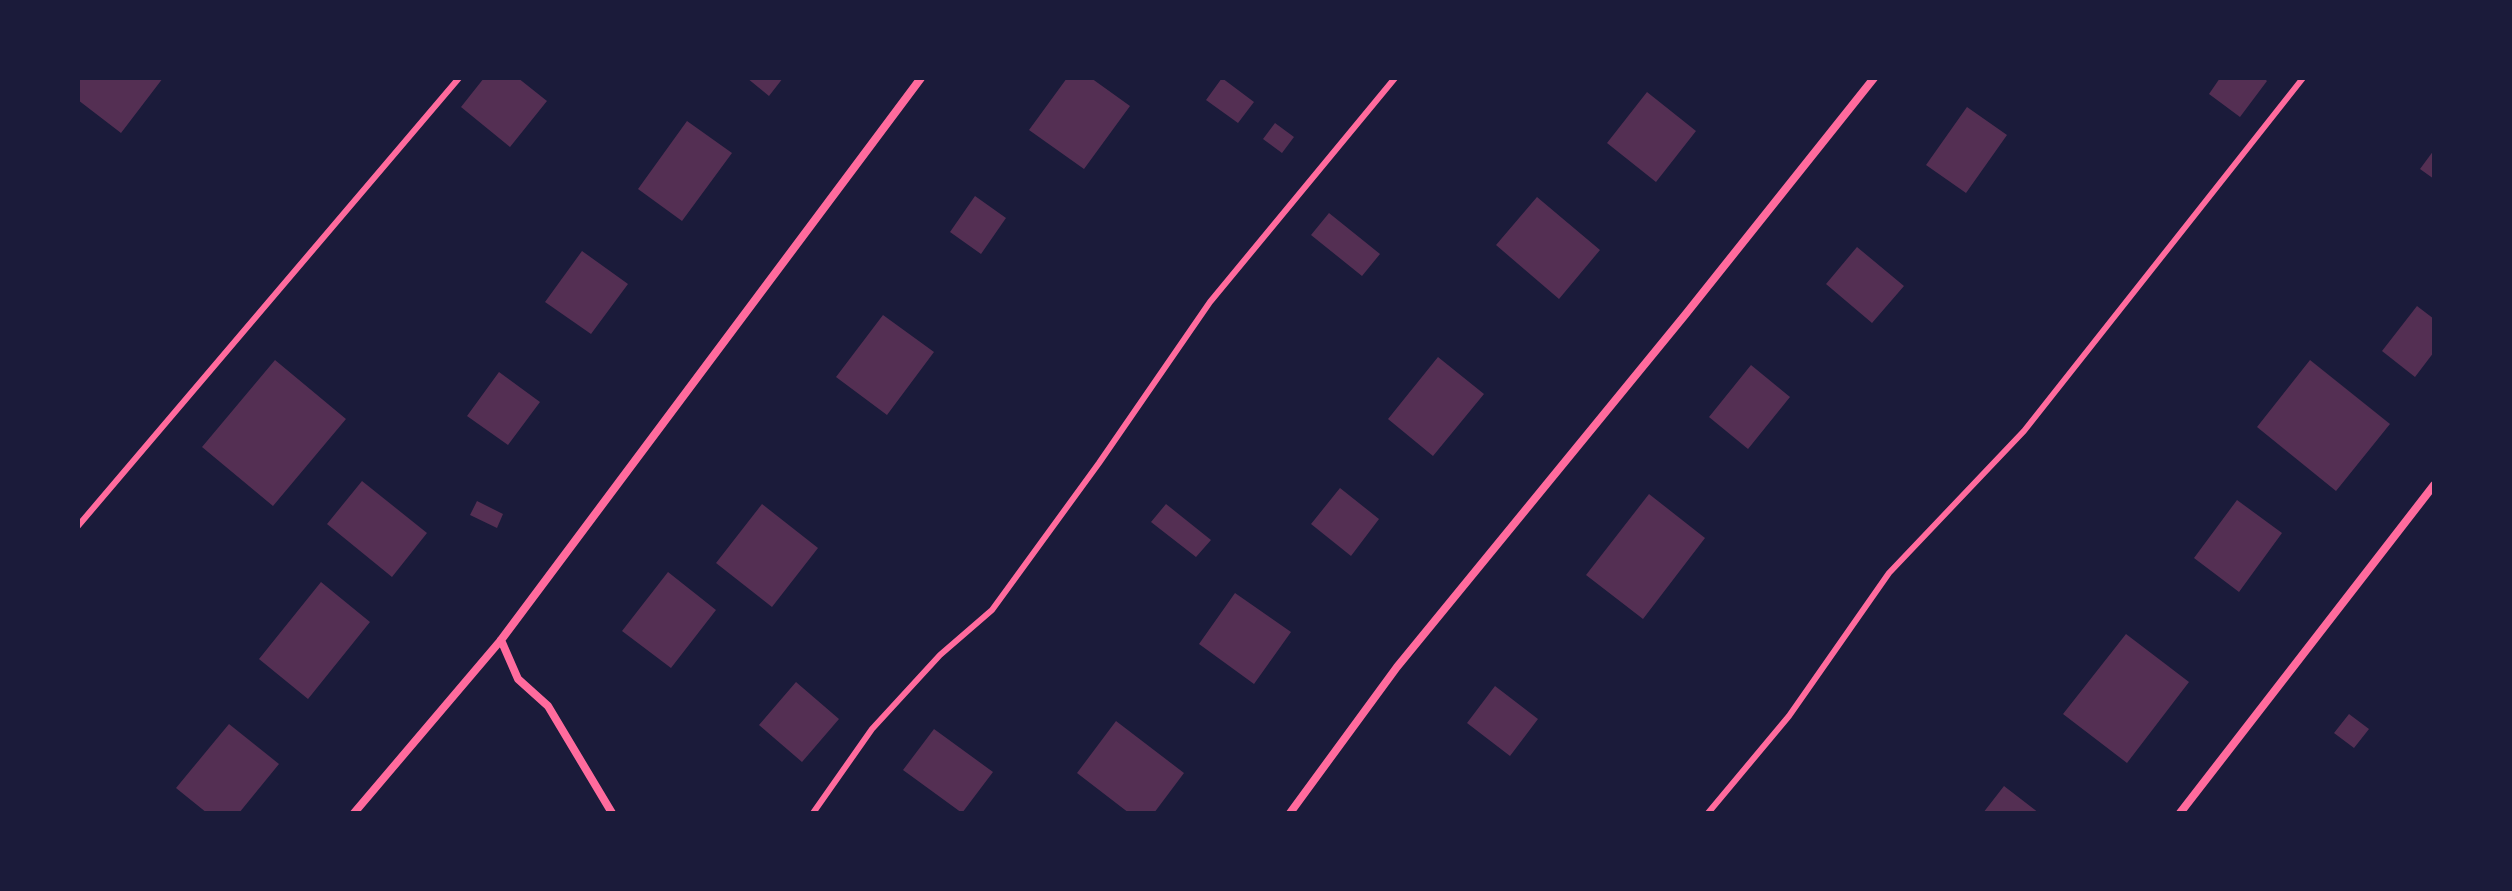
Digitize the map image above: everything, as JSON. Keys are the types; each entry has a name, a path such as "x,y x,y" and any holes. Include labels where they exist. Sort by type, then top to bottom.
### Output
{"street":[{"path":"354,813 501,640 921,78"},
{"path":"1290,813 1397,667 1874,78"},
{"path":"2180,813 2434,485"},
{"path":"501,640 518,679 548,706 612,813"}],"lane":[{"path":"78,526 459,78"},
{"path":"813,813 872,729 940,655 992,610 1099,463 1210,302 1395,78"},
{"path":"1708,813 1789,716 1889,573 2024,431 2303,78"}],"building":[{"path":"78,78 163,78 121,133 78,100"},
{"path":"484,78 518,78 547,101 510,147 461,107"},
{"path":"747,78 783,78 769,96"},
{"path":"1067,78 1091,78 1130,106 1084,169 1029,130"},
{"path":"1222,78 1254,102 1238,123 1206,100"},
{"path":"2220,78 2264,78 2267,81 2240,117 2209,94"},
{"path":"1647,92 1696,131 1656,182 1607,143"},
{"path":"1967,107 2007,135 1966,193 1926,165"},
{"path":"687,121 732,153 682,221 638,189"},
{"path":"1275,123 1294,137 1282,153 1263,139"},
{"path":"2434,150 2434,179 2420,169"},
{"path":"975,196 1006,218 981,254 950,232"},
{"path":"1537,197 1600,250 1559,299 1496,245"},
{"path":"1329,213 1380,254 1362,276 1311,235"},
{"path":"1857,247 1904,286 1872,323 1826,284"},
{"path":"582,251 628,284 591,334 545,302"},
{"path":"2417,306 2434,319 2434,352 2415,377 2382,351"},
{"path":"883,315 934,352 887,415 836,377"},
{"path":"1438,357 1484,394 1433,456 1388,419"},
{"path":"275,360 346,419 273,506 202,447"},
{"path":"2310,360 2390,424 2336,491 2257,427"},
{"path":"1751,365 1790,397 1748,449 1709,417"},
{"path":"499,372 540,402 508,445 467,416"},
{"path":"362,481 427,533 392,577 327,524"},
{"path":"1340,488 1379,519 1351,556 1311,524"},
{"path":"1649,494 1705,538 1643,619 1586,575"},
{"path":"2237,500 2282,533 2239,592 2194,558"},
{"path":"477,501 503,514 497,528 470,515"},
{"path":"762,504 818,548 772,607 716,563"},
{"path":"1166,504 1211,540 1196,557 1151,522"},
{"path":"668,572 716,610 671,668 622,631"},
{"path":"321,582 370,622 308,699 259,659"},
{"path":"1235,593 1291,632 1254,684 1199,644"},
{"path":"2126,634 2189,682 2127,763 2063,714"},
{"path":"796,682 839,719 802,762 759,725"},
{"path":"1495,686 1538,719 1510,756 1467,723"},
{"path":"2349,714 2369,729 2354,748 2334,733"},
{"path":"1116,721 1184,773 1154,813 1129,813 1077,773"},
{"path":"229,724 279,764 239,813 207,813 176,788"},
{"path":"934,729 993,772 962,813 903,770"},
{"path":"2004,786 2039,813 1983,813"}]}
